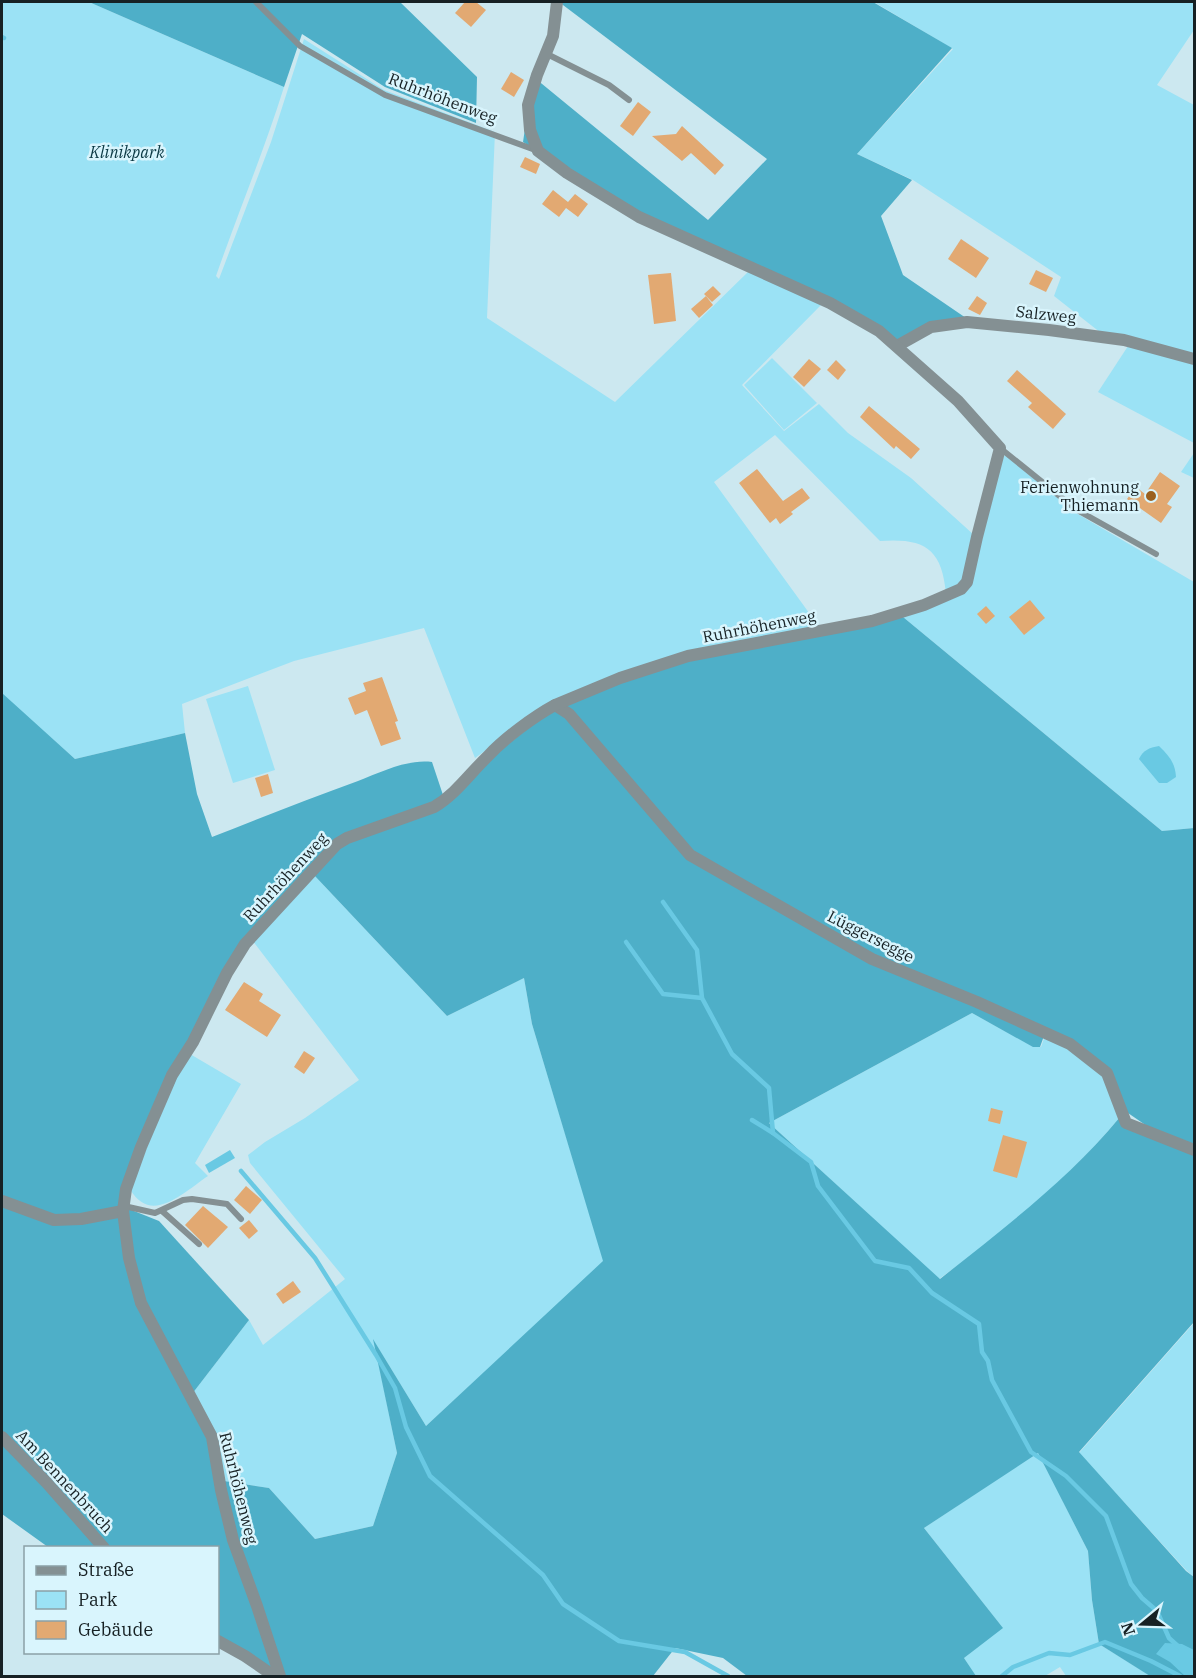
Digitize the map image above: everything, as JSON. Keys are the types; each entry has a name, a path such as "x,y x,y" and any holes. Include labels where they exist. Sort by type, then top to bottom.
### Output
{"street":[{"path":"538,151 530,130 528,105 553,36 557,2"},
{"name":"Ruhrhöhenweg","path":"280,1677 233,1540 212,1437 141,1303 129,1258 123,1208 126,1190 141,1147 172,1075 193,1042 227,973 245,944 337,844 347,838 434,807 446,800 490,753 555,705 620,678 688,656 895,615 961,589 967,582 1000,448 958,401 879,331 830,303 639,218 567,173 538,151"},
{"name":"Salzweg","path":"897,346 931,327 967,322 1124,340 1194,360"},
{"name":"Lüggersegge","path":"555,705 577,722 690,855 872,959 997,1010 1070,1044 1107,1074 1126,1123 1194,1150"},
{"path":"2,1201 54,1220 81,1219 123,1208"},
{"name":"Am Bennenbruch","path":"2,1437 47,1483 102,1546"},
{"path":"219,1642 245,1656 274,1677"}],"lane":[{"name":"Ruhrhöhenweg","path":"256,2 300,46 385,95 538,151"},
{"path":"547,54 609,85 629,100"},
{"path":"1000,448 1077,510 1156,554"},
{"path":"123,1208 155,1213 183,1200 192,1199 227,1204 241,1219"},
{"path":"162,1211 199,1244"}],"green space":[{"name":"Klinikpark","path":"2,2 89,2 284,87 216,276 219,279 271,142 304,39 384,90 495,132 487,318 615,402 749,271 823,303 742,385 784,431 819,404 848,433 911,478 974,535 965,582 946,594 940,566 928,549 908,542 880,541 775,435 714,482 820,628 553,702 475,758 424,628 294,661 182,704 185,733 75,759 2,694"},
{"path":"874,2 1194,2 1194,30 1157,85 1194,105 1194,357 1101,333 1054,296 1061,277 913,180 857,154 953,49"},
{"path":"1130,343 1194,362 1194,443 1098,392"},
{"path":"772,358 817,403 784,430 744,385"},
{"path":"1194,453 1194,478 1181,472"},
{"path":"1005,455 1076,513 1194,582 1194,828 1162,831 903,617 970,584 998,467"},
{"path":"248,686 275,770 233,783 206,699"},
{"path":"314,875 447,1016 524,978 532,1024 604,1262 426,1426 374,1341 397,1453 373,1526 315,1539 269,1488 224,1481 192,1394 249,1320 263,1345 345,1279 250,1163 248,1155 359,1080 252,940"},
{"path":"972,1013 1034,1047 1041,1047 1046,1033 1107,1076 1120,1117 1080,1162 1035,1204 939,1279 769,1123"},
{"path":"190,1054 241,1084 195,1163 208,1176 168,1202 148,1205 138,1200 130,1189 176,1076"},
{"path":"1194,1323 1194,1577 1079,1453"},
{"path":"1038,1452 1088,1551 1099,1644 1151,1676 1066,1676 1060,1667 1045,1676 975,1676 964,1658 1002,1627 924,1528"}],"shaded area":[{"path":"89,2 400,2 477,77 476,123 385,87 302,34 284,87"},
{"path":"559,2 873,2 952,48 857,154 912,180 881,216 903,275 966,318 896,343 831,299 640,215 523,142 530,95 536,79 708,220 767,159"},
{"path":"903,617 1162,831 1194,828 1194,1149 1160,1135 1128,1113 1110,1070 1045,1033 1040,1047 1033,1047 972,1013 769,1123 940,1279 1057,1182 1079,1162 1120,1117 1194,1152 1194,1322 1079,1452 1186,1571 1194,1577 1194,1676 1150,1676 1099,1644 1088,1551 1038,1453 924,1528 1003,1628 964,1658 976,1676 747,1676 723,1658 675,1648 653,1676 278,1676 219,1640 219,1546 47,1546 2,1514 2,693 75,759 185,733 197,794 212,837 394,767 413,762 432,762 443,795 435,803 344,836 226,971 125,1190 127,1258 208,1439 224,1481 269,1488 315,1539 373,1526 397,1453 373,1339 426,1426 603,1261 532,1024 524,978 447,1016 314,875 342,844 439,808 474,771 550,711 620,681 689,659"},
{"path":"1159,746 1174,767 1176,777 1167,783 1159,783 1139,759 1142,753"},
{"path":"230,1150 235,1158 209,1173 205,1165"},
{"path":"124,1207 159,1221 249,1320 192,1394 142,1301"},
{"path":"1165,1643 1182,1644 1194,1650 1194,1676 1185,1676 1170,1662 1156,1654"}],"building":[{"path":"465,2 476,2 486,10 471,27 455,13"},
{"path":"511,72 524,80 514,97 501,89"},
{"path":"638,102 651,112 633,136 620,126"},
{"path":"682,126 724,165 715,175 691,153 682,161 652,136 676,134"},
{"path":"525,157 540,164 536,174 520,167"},
{"path":"553,190 568,202 575,194 588,204 578,217 566,208 559,217 542,204"},
{"path":"961,239 989,258 976,278 948,259"},
{"path":"1036,270 1053,278 1046,292 1029,284"},
{"path":"671,273 676,321 654,324 648,275"},
{"path":"713,286 721,294 712,302 704,294"},
{"path":"706,296 713,305 699,318 691,309"},
{"path":"977,296 987,303 980,315 968,309"},
{"path":"809,359 821,369 804,387 793,377"},
{"path":"836,360 846,370 838,380 827,370"},
{"path":"1017,370 1066,414 1053,429 1028,407 1032,403 1007,381"},
{"path":"869,406 920,449 911,459 896,446 894,449 860,417"},
{"path":"757,469 783,501 802,488 810,498 791,512 793,514 780,524 776,518 770,523 739,483"},
{"name":"Ferienwohnung Thiemann","path":"1160,472 1180,486 1167,504 1172,507 1161,523 1127,499 1136,487 1145,494"},
{"path":"1030,600 1045,618 1024,635 1009,617"},
{"path":"986,606 995,616 986,624 977,614"},
{"path":"382,677 398,721 395,722 401,739 381,746 367,710 355,715 348,698 366,691 363,683"},
{"path":"268,774 273,793 261,797 255,778"},
{"path":"244,982 263,994 259,1001 281,1015 267,1037 225,1010"},
{"path":"304,1051 315,1058 304,1074 294,1067"},
{"path":"991,1108 1003,1111 1000,1124 988,1121"},
{"path":"1003,1135 1027,1142 1017,1178 993,1171"},
{"path":"246,1186 262,1200 250,1214 234,1200"},
{"path":"203,1206 228,1227 208,1248 185,1225"},
{"path":"249,1220 258,1231 249,1239 239,1228"},
{"path":"293,1281 301,1292 283,1304 276,1294"}],"waterway":[{"path":"663,902 697,950 702,998 732,1054 769,1088 773,1133 811,1162 818,1186 875,1261 909,1268 932,1293 979,1324 982,1352 988,1361 992,1380 1031,1452 1066,1476 1106,1516 1131,1584 1157,1611 1169,1638 1179,1647"},
{"path":"626,942 663,994 702,998"},
{"path":"752,1120 773,1133"},
{"path":"241,1171 315,1258 376,1355 395,1388 406,1427 430,1476 543,1575 563,1604 619,1641 685,1652 728,1676"},
{"path":"1002,1676 1013,1667 1049,1653 1070,1655 1105,1642 1180,1676"}],"place":[{"name":"Ferienwohnung Thiemann","path":"1151,496"}]}
